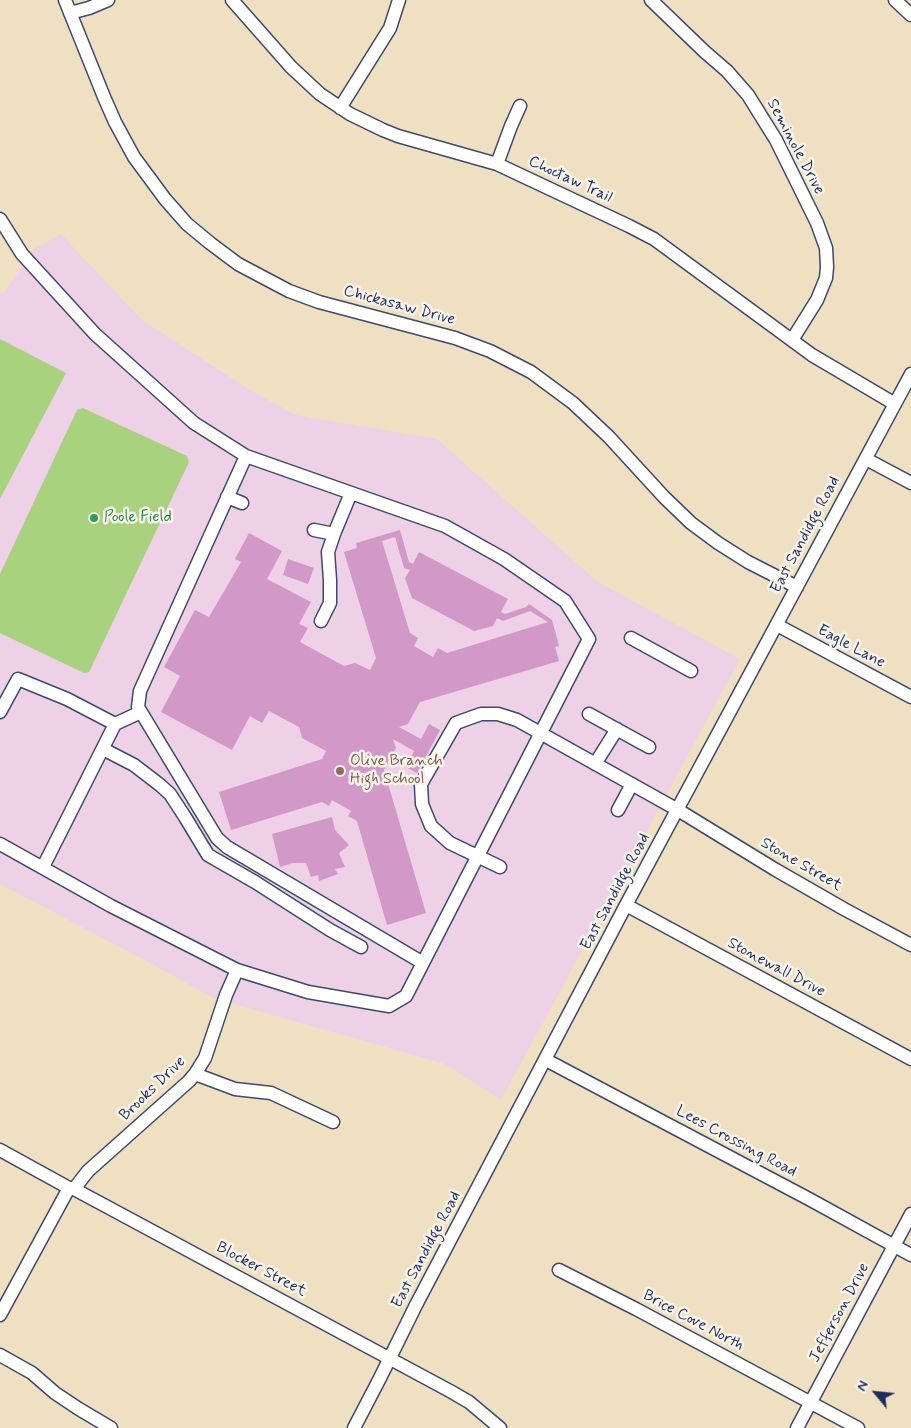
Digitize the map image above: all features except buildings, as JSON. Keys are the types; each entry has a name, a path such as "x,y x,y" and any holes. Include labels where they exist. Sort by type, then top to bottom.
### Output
{"street":[{"name":"Chickasaw Drive","path":"64,0 107,105 134,157 165,199 187,224 210,243 238,264 289,291 319,302 455,338 490,350 531,372 573,403 609,437 691,523 748,562 797,587"},
{"path":"70,13 108,0"},
{"name":"Choctaw Trail","path":"232,0 291,67 320,94 340,108 382,130 398,136 496,164 654,239 820,360 895,404"},
{"path":"340,108 390,28 399,0"},
{"name":"Seminole Drive","path":"651,0 727,71 748,95 776,140 817,223 826,248 826,278 817,300 792,340"},
{"path":"895,0 911,15"},
{"path":"496,164 520,106"},
{"path":"0,219 22,254 95,334 194,423 246,456 445,526 504,559 565,601 589,638 406,996 389,1006 308,992 237,970 111,906 0,844"},
{"name":"East Sandidge Road","path":"354,1428 416,1304 626,905 911,374"},
{"path":"246,456 140,691 138,707 217,838 227,847 423,963"},
{"path":"866,459 911,483"},
{"path":"321,620 330,603 328,552 351,493"},
{"path":"227,497 242,503"},
{"path":"314,530 334,534"},
{"name":"Eagle Lane","path":"777,625 911,697"},
{"path":"631,638 691,671"},
{"path":"0,712 18,679 67,699 115,724"},
{"path":"42,867 115,724 141,712"},
{"name":"Stone Street","path":"500,867 450,843 431,826 422,804 421,784 456,723 481,714 498,714 517,720 678,810 844,909 911,944"},
{"path":"589,714 649,747"},
{"path":"595,764 617,729"},
{"path":"103,749 134,765 160,784 170,794 208,855 361,947"},
{"path":"618,810 632,784"},
{"name":"Stonewall Drive","path":"626,905 911,1059"},
{"name":"Brooks Drive","path":"0,1314 72,1189 88,1171 195,1074 205,1058 226,995 237,970"},
{"name":"Lees Crossing Road","path":"546,1060 810,1199 911,1255"},
{"path":"195,1074 235,1089 271,1093 332,1122"},
{"name":"Blocker Street","path":"0,1150 450,1390 469,1402 500,1428"},
{"name":"Jefferson Drive","path":"797,1428 911,1214"},
{"name":"Brice Cove North","path":"559,1270 858,1428"},
{"path":"0,1355 32,1373 55,1393 111,1428"}],"shaded area":[{"name":"Olive Branch High School","path":"61,234 142,320 250,390 296,415 437,439 598,582 740,659 501,1100 445,1064 213,998 0,884 0,293 3,294 34,249"}],"green space":[{"path":"0,339 66,373 0,499"},
{"name":"Poole Field","path":"83,408 187,456 189,462 89,672 84,673 0,633 0,574 77,410"}],"place":[{"name":"Poole Field","path":"94,518"},
{"name":"Olive Branch High School","path":"340,771"}]}
